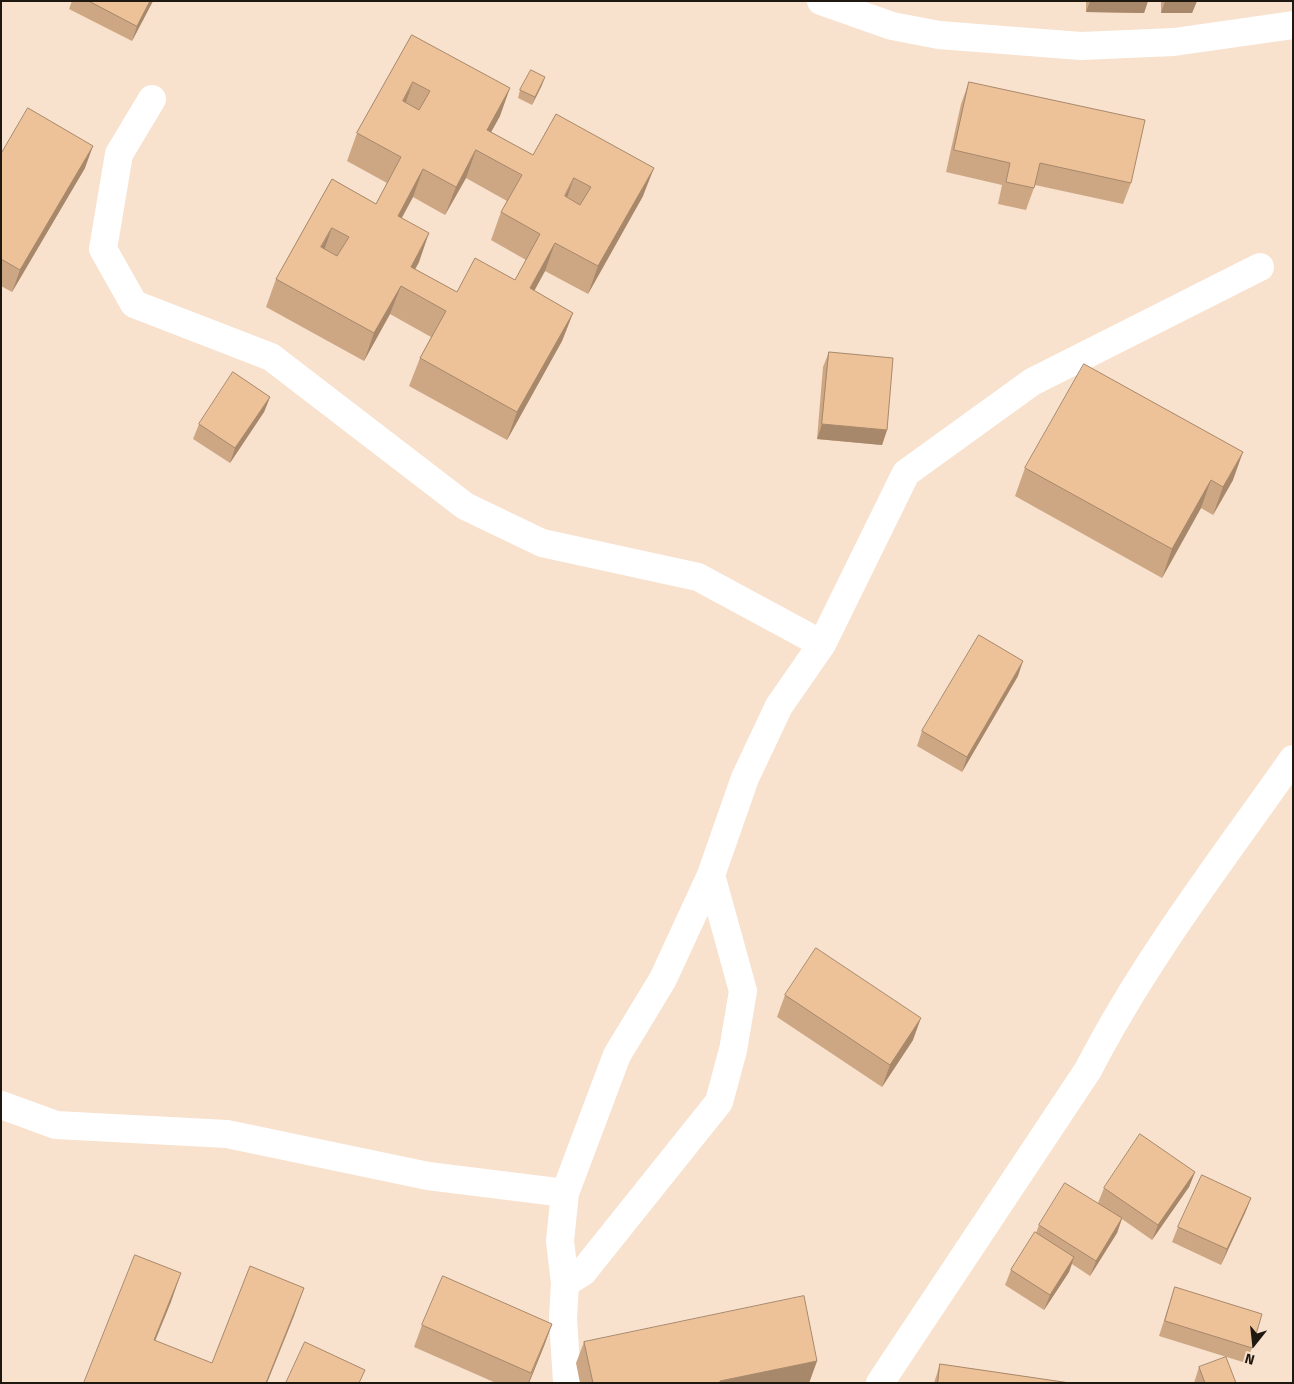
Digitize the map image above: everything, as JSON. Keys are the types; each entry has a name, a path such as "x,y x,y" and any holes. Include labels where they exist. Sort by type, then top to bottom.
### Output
{"street":[{"path":"821,1 892,26 939,36 1081,46 1174,42 1293,25"},
{"path":"152,98 119,154 104,249 134,304 271,357 465,506 542,543 698,577 822,644"},
{"path":"567,1383 563,1318 566,1283 560,1241 565,1193 616,1055 662,979 711,875 745,778 779,706 822,644 906,473 1032,382 1260,267"},
{"path":"880,1383 1088,1070 1113,1022 1164,944 1293,759"},
{"path":"566,1283 583,1272 720,1102 733,1050 742,991 711,875"},
{"path":"1,1105 56,1126 227,1134 428,1176 565,1193"}],"building":[{"path":"89,1 150,1 137,26"},
{"path":"412,35 510,88 487,130 533,155 556,114 654,168 598,266 555,243 530,288 573,313 517,412 420,358 446,311 401,286 374,333 276,279 332,179 376,204 401,157 357,133","holes":["413,82 430,91 419,110 403,101","476,150 522,175 501,212 540,234 515,280 475,258 457,292 411,267 429,233 398,216 423,169 456,187","574,178 591,187 580,205 565,196","332,228 349,237 337,256 321,247"]},
{"path":"531,70 545,77 535,97 520,90"},
{"path":"969,82 1145,120 1131,183 1040,163 1034,188 1006,182 1010,163 954,150"},
{"path":"28,108 93,146 20,270 1,259 1,154"},
{"path":"829,352 893,358 887,430 822,424"},
{"path":"1084,364 1243,452 1223,487 1211,480 1172,549 1025,468"},
{"path":"233,372 270,397 235,448 199,424"},
{"path":"979,635 1023,661 967,757 922,731"},
{"path":"816,948 921,1018 890,1065 785,995"},
{"path":"1140,1134 1195,1172 1158,1225 1104,1188"},
{"path":"1202,1175 1251,1198 1227,1249 1178,1227"},
{"path":"1065,1183 1122,1218 1096,1261 1039,1225"},
{"path":"1035,1232 1074,1257 1050,1295 1011,1270"},
{"path":"135,1255 181,1273 154,1340 212,1363 250,1266 304,1288 266,1383 84,1383"},
{"path":"443,1276 552,1324 531,1373 422,1325"},
{"path":"1175,1287 1262,1314 1252,1348 1165,1321"},
{"path":"804,1296 817,1361 720,1381 720,1383 593,1383 584,1342"},
{"path":"305,1342 365,1370 359,1383 286,1383"},
{"path":"1226,1357 1236,1383 1205,1383 1199,1367"},
{"path":"940,1364 1070,1383 938,1383"}]}
